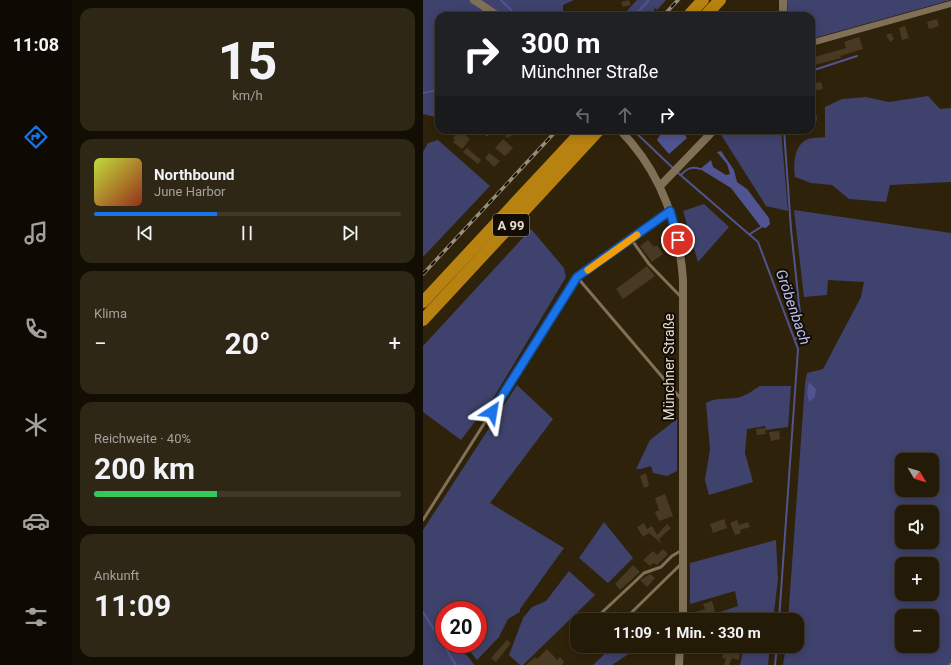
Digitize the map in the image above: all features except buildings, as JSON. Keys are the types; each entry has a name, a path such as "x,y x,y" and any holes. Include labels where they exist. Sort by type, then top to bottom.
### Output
{"highway":[{"path":"692,12 703,0"},
{"path":"709,12 720,0"},
{"name":"A 99","path":"423,302 579,134"},
{"name":"A 99","path":"423,320 595,134"}],"street":[{"path":"474,0 492,12"},
{"path":"783,0 783,12"},
{"path":"815,42 951,4"},
{"name":"Münchner Straße","path":"623,134 641,154 660,186 670,211 680,248 683,400 683,613"},
{"path":"660,186 710,134"},
{"path":"679,665 680,653"}],"lane":[{"path":"423,520 577,277 670,211"},
{"path":"631,239 649,264 682,298"},
{"path":"577,277 683,400"},
{"path":"602,613 645,573 661,567 672,556 682,550"},
{"path":"632,612 683,562"}],"shaded area":[{"path":"423,0 574,0 563,5 563,11 558,12 435,12 435,117 423,114"},
{"path":"637,0 666,0 657,10 655,8 653,12 626,12"},
{"path":"787,0 951,0 815,38 815,12 788,12"},
{"path":"928,96 940,109 951,108 951,182 890,185 886,202 849,199 832,185 811,183 795,177 795,157 802,143 808,139 825,137 825,107 842,99 866,97 889,102"},
{"path":"661,134 684,134 687,138 669,154 657,140"},
{"path":"721,134 781,134 788,211 766,206"},
{"path":"438,140 490,186 423,257 423,152 428,143"},
{"path":"721,151 734,170 737,182 747,189 769,218 770,224 766,228 761,227 731,188 700,169 711,160 713,167 726,175 730,174 727,164 717,152"},
{"path":"704,204 729,227 698,262 683,211"},
{"path":"794,210 951,233 951,662 949,665 783,665 785,653 804,653 804,613 789,613 807,373 823,369 861,297 864,282 828,280 827,295 804,297"},
{"path":"531,229 564,268 566,277 494,397 461,440 423,412 423,346"},
{"path":"809,382 816,389 815,397 809,402 807,393"},
{"path":"517,385 553,419 490,503 564,548 520,609 520,612 508,619 499,637 487,650 487,601 435,601 435,653 463,653 474,665 423,665 423,530"},
{"path":"760,386 791,386 788,427 766,430 765,426 747,429 745,453 753,482 709,495 705,480 710,449 706,403 714,400 743,396"},
{"path":"677,419 677,471 667,476 653,473 651,466 636,469 650,440"},
{"path":"604,522 633,558 608,583 579,558"},
{"path":"776,540 778,579 774,613 717,613 738,606 735,591 690,604 690,563"},
{"path":"569,571 595,595 576,613 570,613 570,619 523,665 520,665 509,655 523,618 532,607 546,601"},
{"path":"471,653 484,653 477,660"},
{"path":"606,653 630,653 612,665 593,665"},
{"path":"743,653 769,653 768,665 740,665"}],"waterway":[{"name":"Gröbenbach","path":"501,0 513,12"},
{"path":"638,12 649,0"},
{"path":"815,70 857,56"},
{"path":"423,93 435,91"},
{"name":"Gröbenbach","path":"637,134 674,169"},
{"path":"784,134 791,229 801,323 796,339"},
{"path":"681,175 689,169 700,169"},
{"name":"Gröbenbach","path":"677,172 758,242 798,349 779,613"},
{"path":"750,234 761,227"},
{"path":"423,612 456,665"},
{"name":"Gröbenbach","path":"775,665 776,653"}],"railway":[{"path":"667,12 678,0"},
{"path":"423,274 553,134"}],"slow traffic":[{"path":"588,270 637,235"}],"route":[{"path":"492,412 577,277 670,211 678,240"}]}
